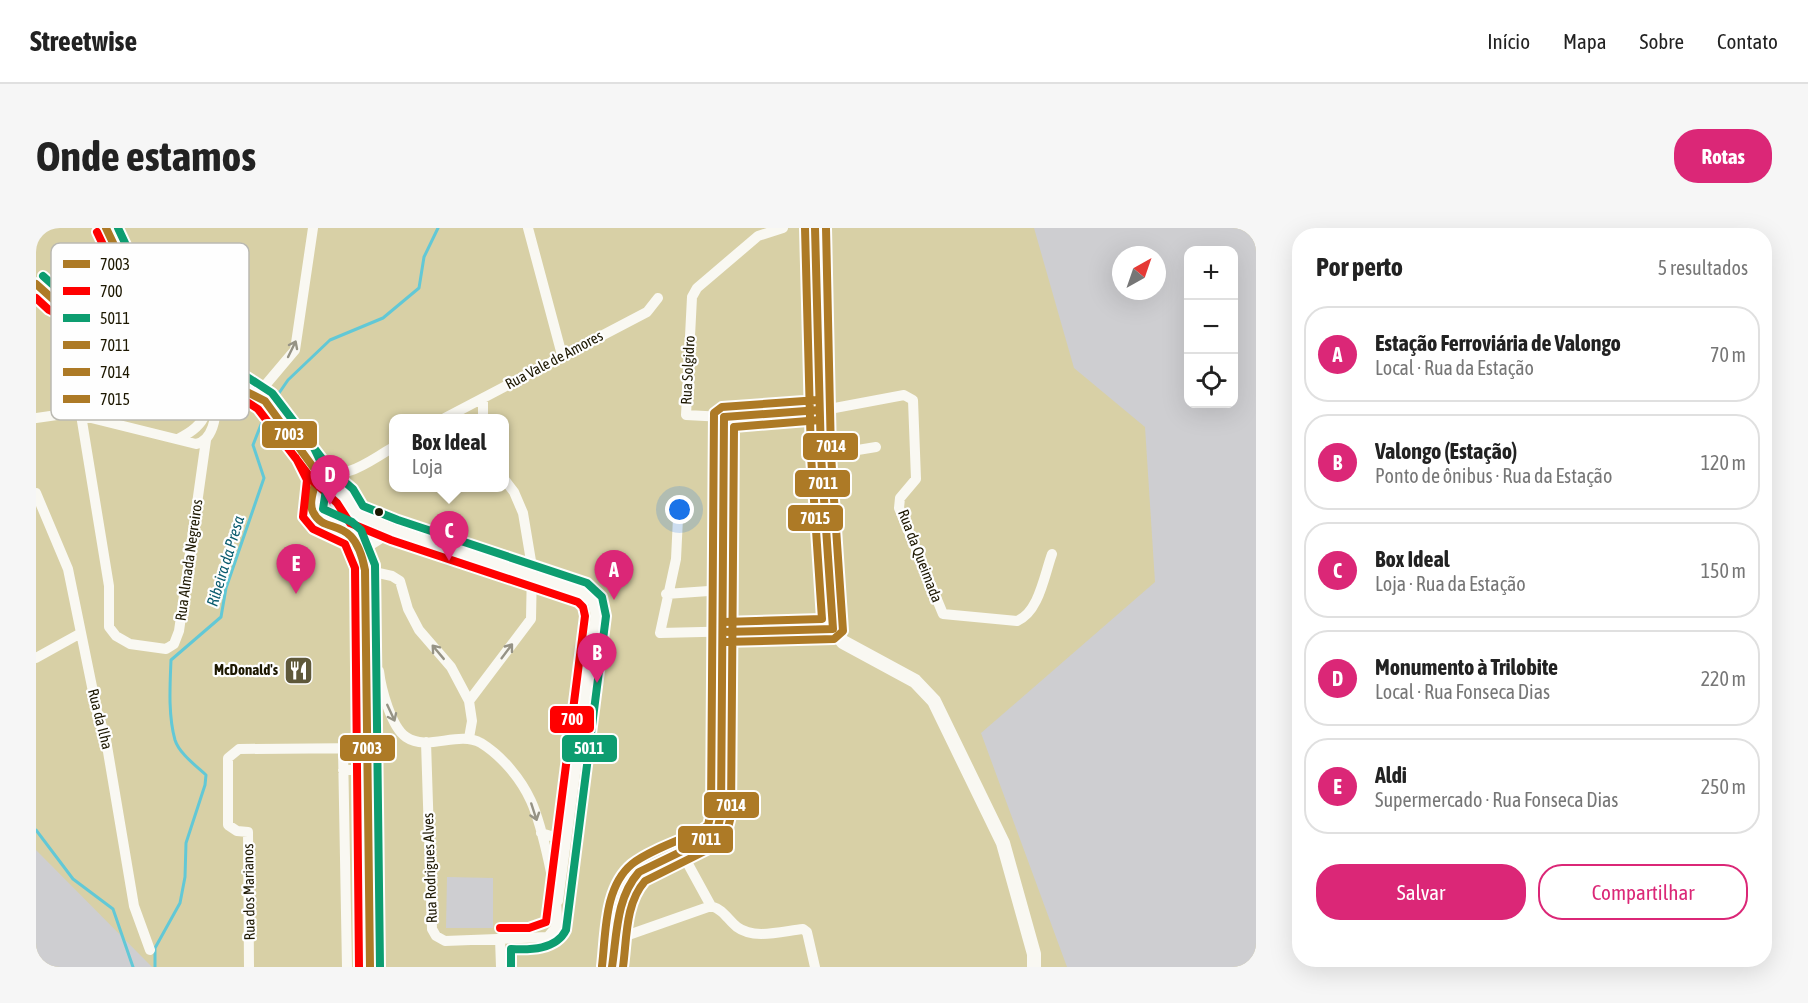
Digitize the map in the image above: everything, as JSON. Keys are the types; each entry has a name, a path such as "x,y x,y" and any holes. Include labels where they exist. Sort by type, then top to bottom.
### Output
{"main road":[{"path":"106,228 112,243"},
{"path":"815,228 821,456 833,629 843,642 915,681 934,701 1004,843 1034,954 1034,967"},
{"path":"36,284 51,297"},
{"path":"249,390 271,408 313,465 356,514 372,544 365,568"},
{"path":"249,394 257,395"},
{"path":"313,465 318,478 312,512 320,521 337,525 356,539 365,568 370,967"},
{"path":"315,494 338,492"},
{"path":"337,525 346,514 338,492"}],"street":[{"path":"257,395 295,350 313,228"},
{"path":"528,228 562,355"},
{"name":"Rua Solgidro","path":"724,417 686,415 692,297 697,288 758,236 783,228"},
{"name":"Rua Vale de Amores","path":"453,414 647,312 658,298"},
{"name":"Rua da Queimada","path":"724,417 819,410 904,395 913,400 916,480 900,498 899,508 943,614 1017,621 1027,617 1052,554"},
{"path":"483,398 483,414"},
{"path":"36,418 51,416"},
{"path":"612,967 623,894 629,880 639,872 687,849 717,831 722,814 724,417"},
{"name":"Rua Almada Negreiros","path":"82,420 109,586 109,627 116,636 130,644 166,649 174,644 179,631 206,440"},
{"path":"101,420 196,444 206,440 213,420"},
{"path":"178,439 194,431 203,420"},
{"path":"821,456 876,447"},
{"path":"313,465 329,473 347,472 389,449"},
{"path":"338,492 347,472"},
{"path":"338,492 344,484 347,472"},
{"path":"469,701 531,619 530,575 532,567 523,513 509,486"},
{"name":"Rua da Ilha","path":"36,493 68,569 98,716 105,734 134,906 150,950"},
{"path":"356,514 394,530 530,575"},
{"path":"678,518 676,559 666,594 660,633 833,629"},
{"path":"372,544 378,524"},
{"path":"337,525 356,530 361,541 372,544 394,530"},
{"path":"365,568 393,576 399,581 408,609 419,630 451,667 469,701 472,721 469,738"},
{"name":"Rua Rodrigues Alves","path":"426,742 432,929 436,936 445,941 548,937 556,928 556,910 596,615 593,602 584,594 530,575"},
{"path":"666,594 723,590"},
{"path":"36,658 81,633"},
{"path":"367,662 379,670 382,694 399,730 406,738 426,742 469,738 498,757 518,780 531,802 541,833 556,910"},
{"name":"Rua dos Marianos","path":"249,967 248,832 237,831 228,825 228,758 239,749 367,748"},
{"path":"343,749 346,967"},
{"path":"343,770 368,770"},
{"path":"541,833 550,836 559,834 568,822"},
{"path":"687,849 688,864 711,906"},
{"path":"617,939 711,906 722,910 737,927 749,932 803,929 807,932 815,967"},
{"path":"500,938 501,967"}],"shaded area":[{"path":"1034,228 1256,228 1256,967 1067,967 981,733 1155,582 1145,427 1074,368"},
{"path":"36,850 152,967 36,967"},
{"path":"447,877 493,878 493,928 446,928"}],"waterway":[{"name":"Ribeira da Presa","path":"277,396 288,380 330,340 383,318 419,288 424,257 438,228"},
{"name":"Ribeira da Presa","path":"155,967 155,948 180,903 185,877 186,843 205,785 206,775 184,754 175,740 170,710 171,660 221,617 226,588 264,478 253,445 266,412"},
{"path":"36,830 73,879 113,909 133,967"}],"transit line":[{"name":"7003","path":"106,228 113,243"},
{"name":"5011","path":"118,228 125,243"},
{"name":"7015","path":"723,622 822,619 811,456 805,228"},
{"name":"7011","path":"723,632 833,629 821,456 815,228"},
{"name":"7014","path":"723,642 834,639 843,631 831,455 826,228"},
{"name":"700","path":"97,232 102,243"},
{"name":"5011","path":"43,276 51,283"},
{"name":"7003","path":"36,284 51,297"},
{"name":"700","path":"36,298 51,311"},
{"name":"5011","path":"249,378 272,393 330,469 353,489 363,506 398,520 587,583 602,597 606,616 566,930 562,937 549,945 534,949 511,949 511,967"},
{"name":"7003","path":"249,393 265,401 316,471 311,502 313,512 318,519 347,533 354,540 365,570 370,967"},
{"name":"7015","path":"602,966 608,911 616,885 623,874 632,864 647,855 700,831 708,825 711,813 714,413 722,407 818,400"},
{"name":"700","path":"249,403 258,409 314,482 337,503 350,523 391,540 578,602 583,607 585,616 546,922 529,928 500,928"},
{"name":"7011","path":"612,967 619,917 631,882 639,872 705,840 717,831 721,814 724,417 819,410"},
{"name":"7014","path":"623,967 630,911 638,890 645,881 711,848 726,836 731,816 734,427 820,420"},
{"name":"5011","path":"314,448 328,477 323,509 352,522 361,530 375,565 380,967"},
{"name":"700","path":"296,458 307,480 303,517 313,529 345,544 355,568 359,967"}],"place":[{"name":"Monumento à Trilobite","path":"330,505"},
{"name":"Box Ideal","path":"449,561"},
{"name":"Aldi","path":"296,594"},
{"name":"Estação Ferroviária de Valongo","path":"614,600"},
{"name":"McDonald's","path":"299,670"},
{"name":"Valongo (Estação)","path":"597,683"}]}
